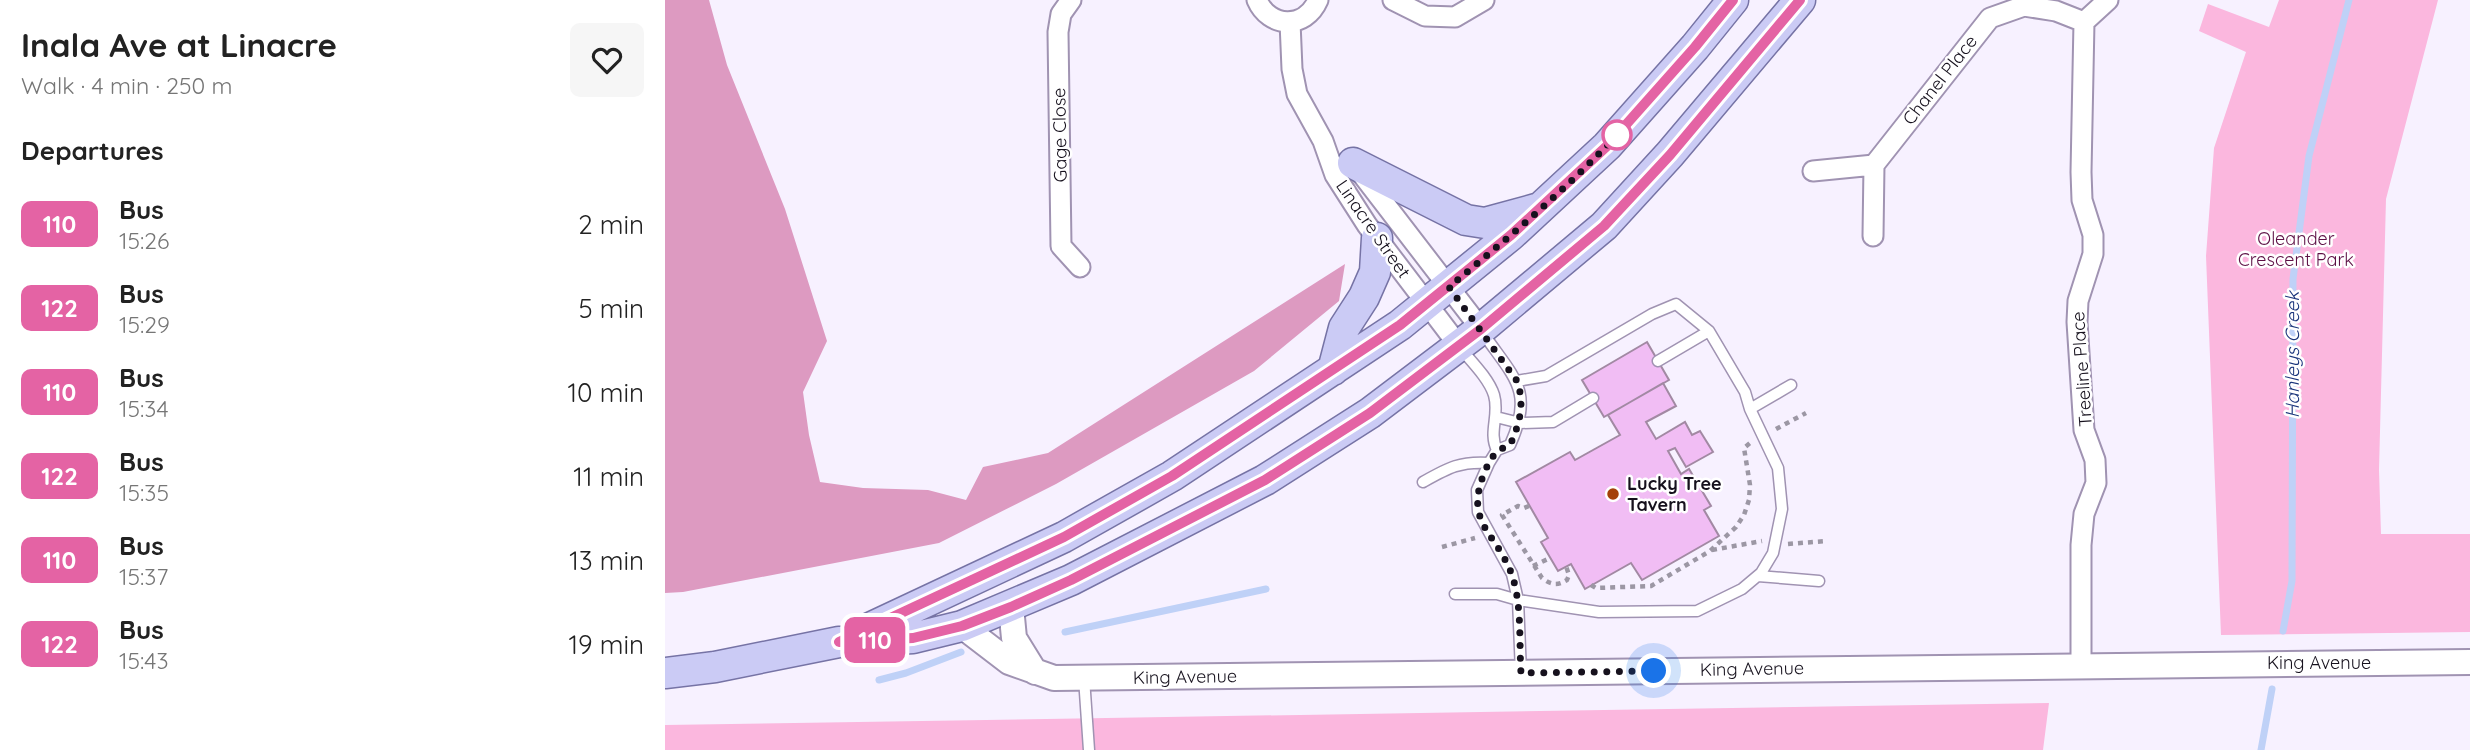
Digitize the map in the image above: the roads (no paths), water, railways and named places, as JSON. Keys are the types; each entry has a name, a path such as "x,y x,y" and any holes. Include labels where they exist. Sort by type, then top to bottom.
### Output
{"main road":[{"path":"839,642 1064,537 1172,476 1333,370 1438,295 1542,207 1607,146 1733,0"},
{"path":"665,673 715,667 839,642 913,638 953,628 1011,607 1071,580 1265,480 1370,413 1470,337 1604,226 1670,155 1800,0"},
{"path":"1344,169 1465,220 1485,223 1542,207"},
{"path":"1333,370 1344,328 1364,297 1375,272 1377,238"}],"street":[{"name":"Gage Close","path":"1071,0 1061,14 1058,32 1061,246 1080,267"},
{"path":"1257,0 1268,16 1277,21 1290,22 1305,17 1318,0"},
{"path":"1393,0 1425,16 1455,17 1483,0"},
{"path":"2084,22 2108,0"},
{"name":"Chanel Place","path":"1874,165 1990,18 2024,6 2056,10 2084,22"},
{"name":"Linacre Street","path":"1290,22 1292,69 1297,94 1323,141 1470,337"},
{"name":"Treeline Place","path":"2081,665 2081,545 2084,514 2096,483 2095,460 2084,430 2077,322 2078,301 2093,254 2093,235 2082,200 2084,22"},
{"path":"1813,171 1874,165 1873,236"},
{"name":"Linacre Street","path":"1344,169 1377,238 1438,295 1470,337"},
{"path":"1011,607 1014,638 1035,672"},
{"name":"King Avenue","path":"953,628 1009,662 1054,678 2470,662"}],"lane":[{"path":"1455,594 1497,594 1518,600 1599,612 1697,611 1731,595 1758,576 1773,553 1782,509 1778,468 1750,409 1745,392 1709,331 1676,304 1652,314 1546,376 1517,381"},
{"path":"1657,360 1709,331"},
{"path":"1470,337 1517,381 1522,395 1520,423 1510,445 1497,450 1477,490 1478,512 1511,574 1518,600 1521,673"},
{"path":"1470,337 1494,394 1496,418 1492,440 1497,450"},
{"path":"1750,409 1791,385"},
{"path":"1496,418 1520,423 1553,422 1593,398"},
{"path":"1423,482 1454,465 1489,463"},
{"path":"1758,576 1819,581"},
{"path":"1084,678 1089,750"}],"waterway":[{"name":"Hanleys Creek","path":"2283,631 2292,581 2293,279 2309,156 2349,0"},
{"path":"1065,632 1266,589"},
{"path":"879,680 906,673 961,652"},
{"name":"Hanleys Creek","path":"2261,750 2272,689"}],"place":[{"name":"Lucky Tree Tavern","path":"1613,494"}],"park label":[{"name":"Oleander Crescent Park","path":"2296,249"}]}
